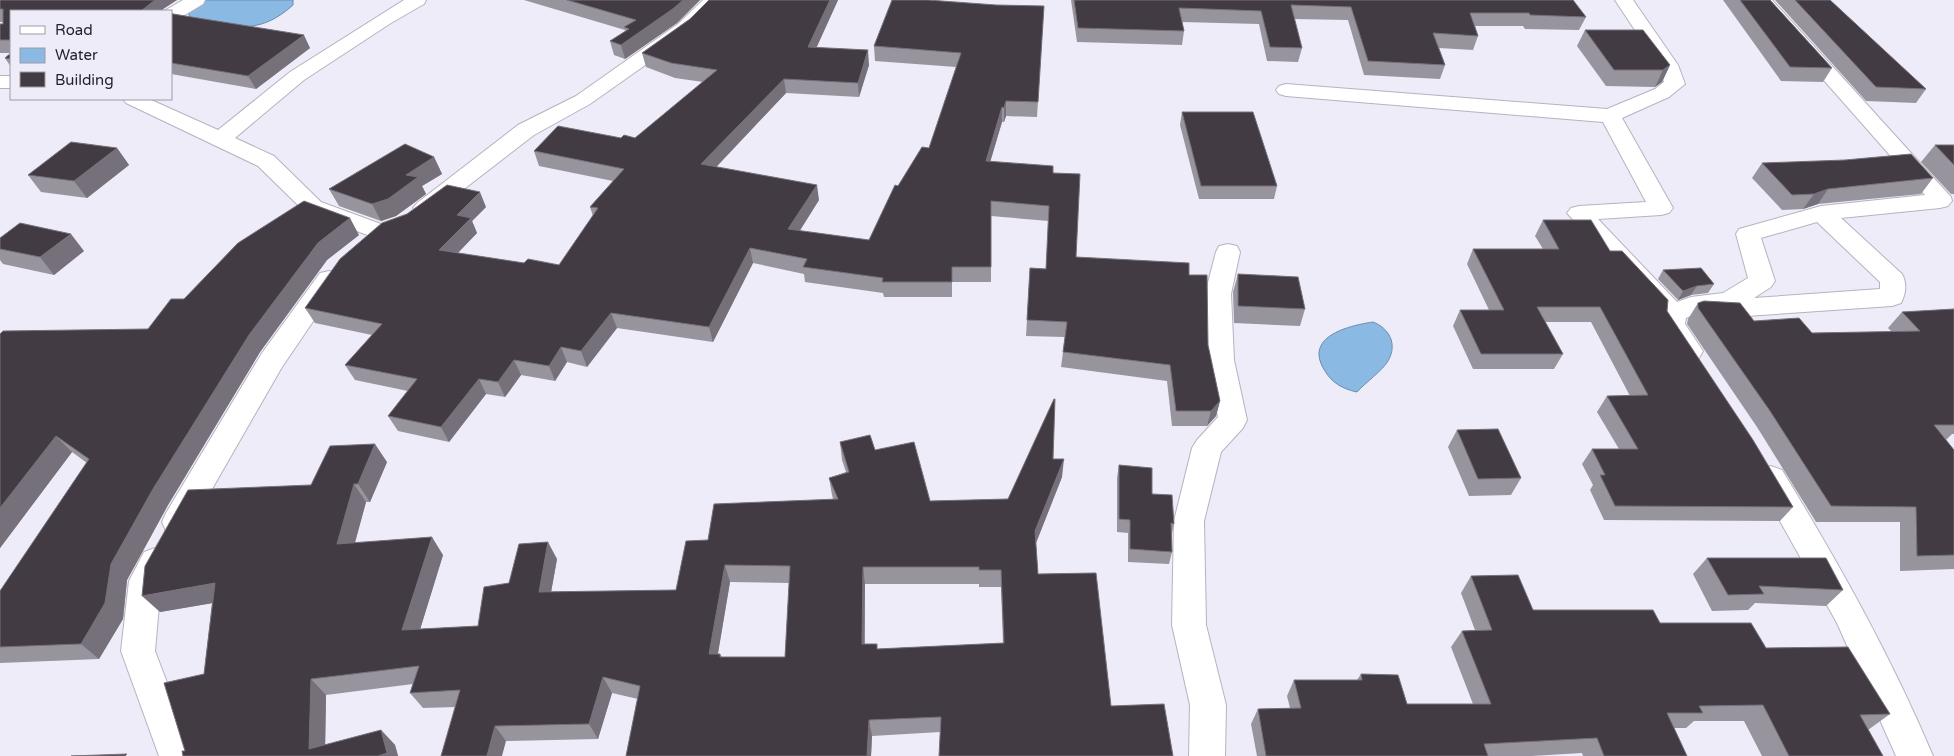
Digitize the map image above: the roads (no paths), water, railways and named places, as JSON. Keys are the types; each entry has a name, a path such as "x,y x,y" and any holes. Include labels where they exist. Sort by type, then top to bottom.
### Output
{"street":[{"path":"172,14 196,0"},
{"path":"219,140 297,76 384,18 417,0"},
{"path":"177,756 138,651 145,580 272,360 338,267 461,182 526,130 583,100 685,28 714,0"},
{"path":"1286,90 1610,116 1662,93 1675,84 1668,65 1624,0"},
{"path":"1705,373 1672,325 1682,310 1729,300 1762,281 1748,234 1821,213 1940,201 1762,0"},
{"path":"135,100 266,161 313,208 381,236"},
{"path":"1610,116 1661,208 1579,213 1682,310 1892,297 1893,280 1821,213"},
{"path":"1207,756 1208,705 1189,625 1189,521 1207,448 1233,420 1220,360 1218,294 1228,252"},
{"path":"1757,454 1842,601 1915,756"}],"water":[{"path":"204,0 293,0 293,5 268,22 244,27 189,19 189,9"},
{"path":"1373,322 1384,328 1390,337 1392,349 1388,361 1357,392 1338,385 1325,371 1320,359 1320,350 1324,342 1331,335 1341,330"}]}
